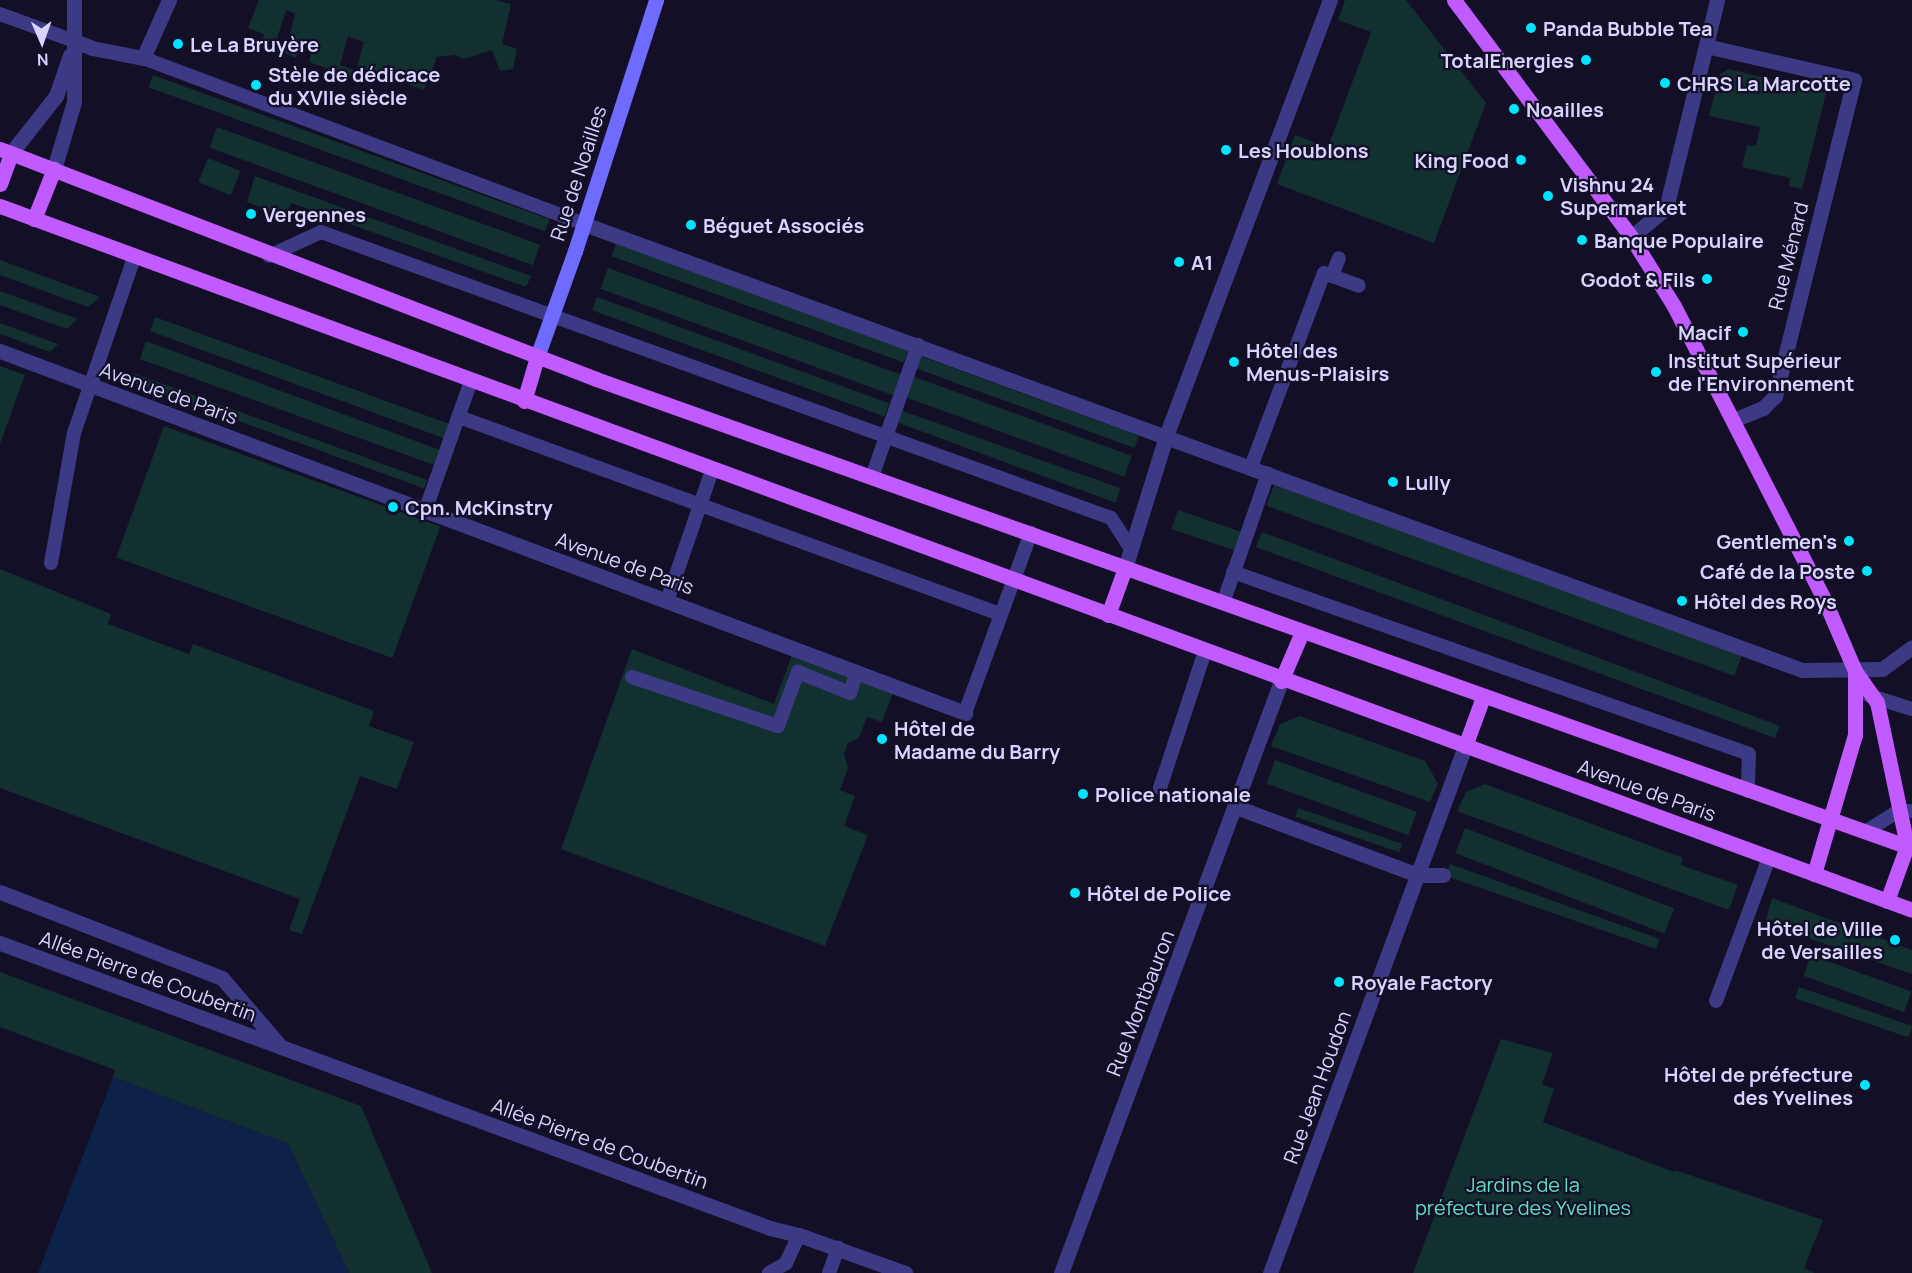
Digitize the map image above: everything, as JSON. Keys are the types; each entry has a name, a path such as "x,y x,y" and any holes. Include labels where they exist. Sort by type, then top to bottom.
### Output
{"main road":[{"path":"1454,0 1631,237 1674,306 1824,599 1855,671 1874,697 1906,811 1910,847 1887,901"},
{"path":"0,184 6,151"},
{"name":"Avenue de Paris","path":"6,151 269,256 537,357 1483,697 1910,847"},
{"path":"34,219 54,170"},
{"name":"Avenue de Paris","path":"0,206 134,258 1108,615 1281,681 1912,910"},
{"path":"524,401 537,357"},
{"path":"1108,615 1125,568"},
{"path":"1281,681 1302,632"},
{"path":"1814,874 1832,820 1855,735 1855,671"},
{"path":"1465,746 1483,697"}],"street":[{"path":"54,170 74,102 74,0"},
{"path":"74,41 92,48 143,58 169,0"},
{"name":"Rue de Noailles","path":"537,357 584,224 656,0"},
{"path":"1125,568 1166,436 1330,0"},
{"path":"1631,237 1666,208 1717,0"},
{"path":"6,151 56,96 74,41"},
{"name":"Rue Ménard","path":"1706,46 1854,80 1775,396 1763,408 1734,420"},
{"path":"584,224 1802,670 1882,669 1912,647"},
{"name":"Avenue de Paris","path":"0,351 965,713"},
{"name":"Rue Montbauron","path":"1061,1273 1281,681"},
{"name":"Rue Jean Houdon","path":"1270,1273 1465,746"},
{"path":"1236,807 1418,875 1443,875"},
{"name":"Allée Pierre de Coubertin","path":"0,892 222,978 281,1047"},
{"name":"Allée Pierre de Coubertin","path":"0,943 770,1228 799,1235 905,1273"}],"lane":[{"path":"0,14 74,41"},
{"path":"143,58 584,224"},
{"path":"269,256 321,232 1111,518 1131,549"},
{"path":"51,562 74,433 134,258"},
{"path":"1332,276 1339,258"},
{"path":"1251,467 1324,273 1359,286"},
{"path":"872,477 918,345"},
{"path":"425,511 471,381"},
{"path":"459,417 700,507 1000,614"},
{"path":"667,601 712,470"},
{"path":"1223,603 1268,474"},
{"path":"965,713 1031,533"},
{"path":"1233,573 1749,754 1748,791"},
{"path":"1161,788 1205,651"},
{"path":"633,677 778,726 798,672 850,693 857,672"},
{"path":"1854,689 1912,709"},
{"path":"1865,832 1906,811"},
{"path":"1716,1001 1769,858"},
{"path":"769,1273 786,1263 799,1235"},
{"path":"829,1273 838,1248"}],"green space":[{"path":"259,0 495,0 511,4 502,44 517,49 513,69 500,71 492,50 464,59 455,55 437,57 424,90 357,67 364,42 348,36 340,65 356,71 354,78 309,62 313,45 300,41 296,58 285,53 295,14 286,10 275,45 263,40 264,34 248,28"},
{"path":"1345,0 1406,0 1486,103 1434,243 1277,184 1295,135 1328,147 1371,32 1338,20"},
{"path":"1729,69 1826,93 1802,189 1789,186 1790,178 1742,167 1747,145 1756,146 1760,127 1709,116 1720,74"},
{"path":"153,75 550,219 545,232 149,87"},
{"path":"217,127 540,245 533,265 209,148"},
{"path":"208,158 240,171 231,195 198,182"},
{"path":"255,176 531,276 526,287 291,203 286,217 247,202"},
{"path":"616,244 908,350 904,363 612,256"},
{"path":"0,260 100,297 88,307 0,275"},
{"path":"608,268 901,375 894,395 600,289"},
{"path":"0,291 78,319 67,329 0,305"},
{"path":"597,297 889,403 884,417 592,310"},
{"path":"155,317 449,424 444,438 150,331"},
{"path":"0,323 58,344 50,352 0,334"},
{"path":"146,341 440,450 434,465 140,359"},
{"path":"920,356 1139,436 1135,448 916,368"},
{"path":"0,366 25,375 0,444"},
{"path":"133,373 427,480 424,489 130,381"},
{"path":"912,376 1132,456 1124,477 904,397"},
{"path":"900,410 1120,488 1116,503 896,422"},
{"path":"164,426 440,527 392,658 116,558"},
{"path":"1274,485 1742,655 1734,676 1266,506"},
{"path":"1178,510 1243,532 1237,551 1171,529"},
{"path":"1262,532 1780,726 1775,738 1256,547"},
{"path":"0,569 111,614 108,624 189,654 193,644 374,711 369,726 414,742 397,789 360,776 302,934 289,930 300,899 0,788"},
{"path":"632,649 774,704 792,655 893,693 882,722 867,717 859,738 848,743 844,754 848,768 840,790 855,796 844,826 868,835 825,946 561,849"},
{"path":"1300,716 1425,761 1438,784 1430,802 1271,746 1280,724"},
{"path":"1275,760 1417,812 1408,835 1266,783"},
{"path":"1485,784 1683,858 1681,865 1738,885 1729,910 1457,811 1466,792"},
{"path":"1298,808 1402,844 1399,852 1295,817"},
{"path":"1465,828 1674,908 1664,933 1455,853"},
{"path":"1450,864 1660,939 1656,949 1446,876"},
{"path":"1772,898 1912,950 1912,974 1765,923"},
{"path":"1811,955 1912,992 1904,1012 1803,976"},
{"path":"0,972 361,1106 432,1273 349,1273 288,1144 113,1077 115,1070 0,1027"},
{"path":"1799,987 1912,1026 1909,1037 1795,998"},
{"name":"Jardins de la préfecture des Yvelines","path":"1501,1039 1553,1053 1542,1084 1554,1089 1543,1122 1674,1172 1675,1170 1823,1220 1804,1268 1815,1273 1413,1273"}],"water":[{"path":"113,1077 288,1144 349,1273 38,1273"}],"place":[{"name":"Panda Bubble Tea","path":"1531,28"},
{"name":"Le La Bruyère","path":"178,44"},
{"name":"TotalEnergies","path":"1586,60"},
{"name":"CHRS La Marcotte","path":"1665,83"},
{"name":"Stèle de dédicace du XVIIe siècle","path":"256,85"},
{"name":"Noailles","path":"1514,109"},
{"name":"Les Houblons","path":"1226,150"},
{"name":"King Food","path":"1521,160"},
{"name":"Vishnu 24 Supermarket","path":"1548,196"},
{"name":"Vergennes","path":"251,214"},
{"name":"Béguet Associés","path":"691,225"},
{"name":"Banque Populaire","path":"1582,240"},
{"name":"A1","path":"1179,262"},
{"name":"Godot & Fils","path":"1707,279"},
{"name":"Macif","path":"1743,332"},
{"name":"Hôtel des Menus-Plaisirs","path":"1234,362"},
{"name":"Institut Supérieur de l'Environnement","path":"1656,372"},
{"name":"Lully","path":"1393,482"},
{"name":"Cpn. McKinstry","path":"393,507"},
{"name":"Gentlemen's","path":"1849,541"},
{"name":"Café de la Poste","path":"1867,571"},
{"name":"Hôtel des Roys","path":"1682,601"},
{"name":"Hôtel de Madame du Barry","path":"882,739"},
{"name":"Police nationale","path":"1083,794"},
{"name":"Hôtel de Police","path":"1075,893"},
{"name":"Hôtel de Ville de Versailles","path":"1895,940"},
{"name":"Royale Factory","path":"1339,982"},
{"name":"Hôtel de préfecture des Yvelines","path":"1865,1085"}]}
